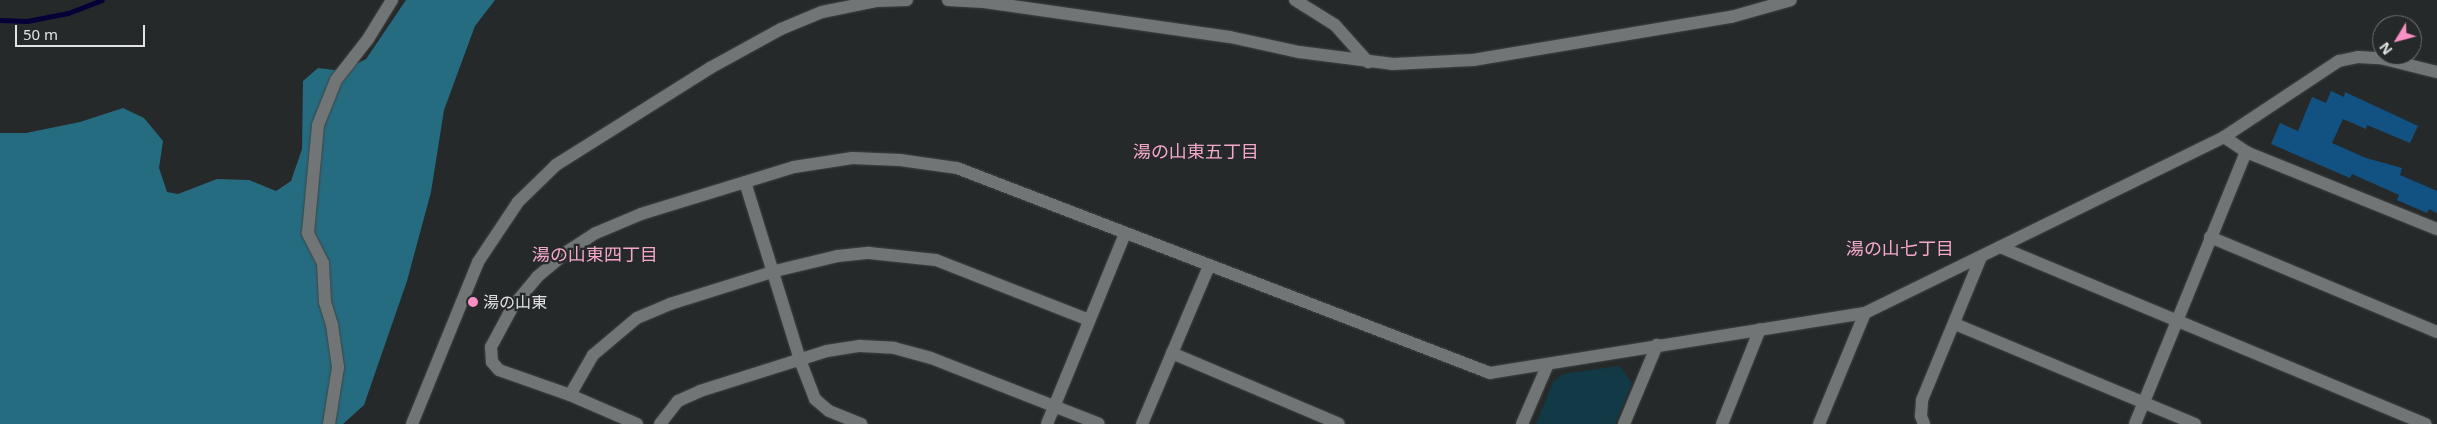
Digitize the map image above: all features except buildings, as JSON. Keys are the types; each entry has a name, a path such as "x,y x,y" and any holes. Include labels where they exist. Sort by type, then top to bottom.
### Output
{"street":[{"path":"329,424 338,367 332,324 325,302 323,263 308,233 318,125 336,80 368,39 392,0"},
{"path":"412,424 478,262 518,202 556,165 710,68 781,28 822,12 876,1 907,0"},
{"path":"948,0 984,2 1230,37 1368,62 1393,64 1473,60 1731,17 1791,0"},
{"path":"1296,0 1335,25 1368,62"},
{"path":"637,424 570,395 499,370 492,362 491,348 513,306 543,272 568,251 596,233 642,214 794,167 852,158 900,160 957,168 1017,189 1125,234 1490,373 1657,345 1865,314 1980,259 2000,247 2224,137 2339,61 2358,57 2380,58 2437,72"},
{"path":"2224,137 2246,152 2437,229"},
{"path":"2135,424 2246,152"},
{"path":"745,182 775,271 800,360 815,399 829,411 862,424"},
{"path":"1046,424 1125,234"},
{"path":"2210,237 2437,332"},
{"path":"2000,247 2426,424"},
{"path":"570,395 593,355 637,318 670,304 775,271 838,256 869,253 928,259 976,274 1089,320"},
{"path":"1924,424 1921,416 1922,400 1955,324 1980,259"},
{"path":"1142,424 1209,266"},
{"path":"1819,424 1865,314"},
{"path":"1955,324 2196,424"},
{"path":"1722,424 1760,329"},
{"path":"1624,424 1657,345"},
{"path":"660,424 678,401 800,360 860,346 894,348 931,358 1100,424"},
{"path":"1172,354 1339,424"},
{"path":"1522,424 1548,364"}],"shaded area":[{"path":"406,0 495,0 475,26 444,110 431,192 407,281 364,405 343,424 0,424 0,133 26,133 80,122 123,108 144,118 163,141 159,168 167,192 178,194 217,179 249,180 276,191 291,181 302,149 303,81 318,68 342,71 366,59"},
{"path":"1620,366 1632,383 1615,424 1536,424 1553,382 1563,374"}],"waterway":[{"path":"0,20 27,21 68,13 102,0"}],"place":[{"name":"湯の山東","path":"473,302"}],"district":[{"name":"湯の山東五丁目","path":"1196,151"},
{"name":"湯の山七丁目","path":"1900,248"},
{"name":"湯の山東四丁目","path":"595,254"}]}
